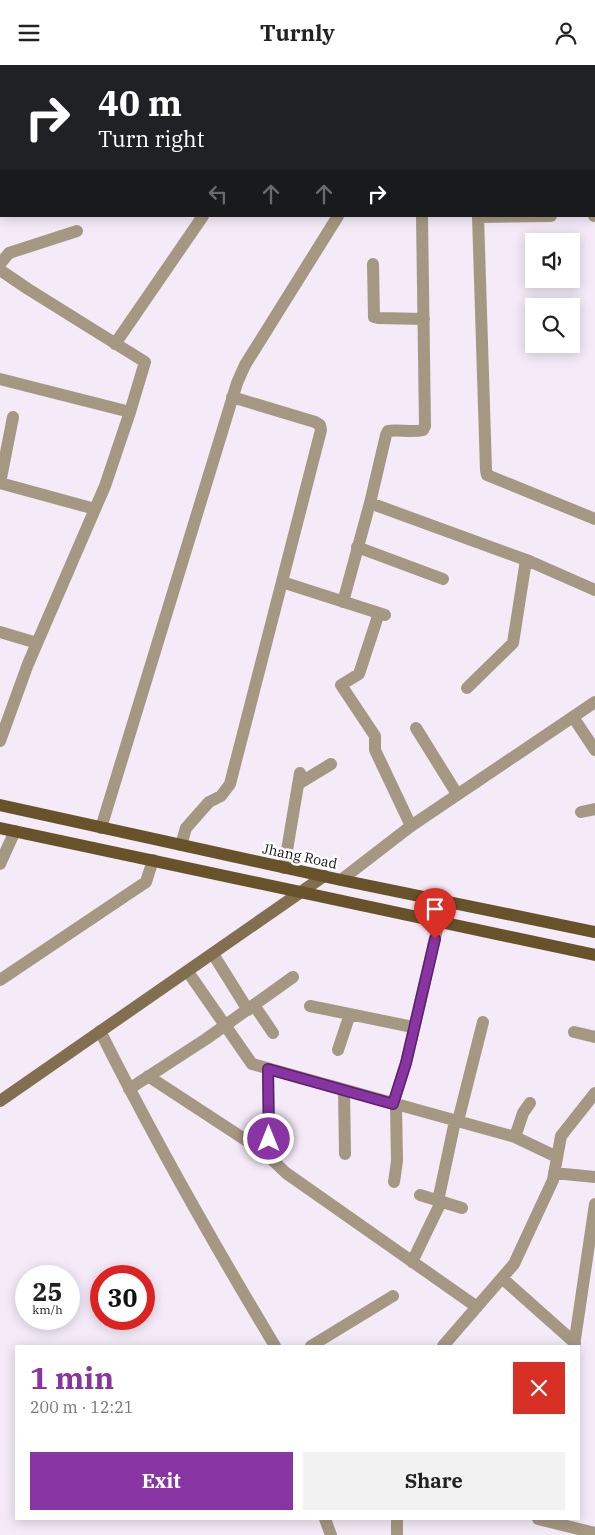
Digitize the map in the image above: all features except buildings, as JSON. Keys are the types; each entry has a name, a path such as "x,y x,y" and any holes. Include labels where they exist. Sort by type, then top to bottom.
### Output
{"main road":[{"name":"Jhang Road","path":"0,805 324,877 595,932"},
{"path":"0,828 595,955"},
{"path":"0,1101 324,877"}],"street":[{"path":"115,344 202,217"},
{"path":"101,828 232,397 245,365 337,217"},
{"path":"343,602 388,431 418,431 423,430 425,426 422,217"},
{"path":"478,217 487,475 595,519"},
{"path":"0,264 9,253 77,231"},
{"path":"372,264 374,317 424,319"},
{"path":"0,269 145,362 105,485 37,643 0,741"},
{"path":"0,379 130,412"},
{"path":"181,845 186,828 209,802 221,796 230,784 321,430 320,425 315,422 232,397"},
{"path":"13,417 0,483 95,509"},
{"path":"370,503 526,560 595,590"},
{"path":"358,547 443,579"},
{"path":"467,688 513,643 526,560"},
{"path":"282,582 382,614 359,674 341,685 375,736 375,750 411,826"},
{"path":"0,632 37,643"},
{"path":"341,880 411,826 595,701"},
{"path":"573,717 595,750"},
{"path":"416,728 457,794"},
{"path":"284,868 299,778 331,764"},
{"path":"581,812 595,809"},
{"path":"0,863 15,831"},
{"path":"0,980 146,882 153,860"},
{"path":"394,1182 397,1161 395,1104 439,921"},
{"path":"213,955 273,1033"},
{"path":"188,972 252,1064 514,1137 558,1157"},
{"path":"129,1089 226,1026 293,977"},
{"path":"310,1006 413,1027"},
{"path":"338,1050 350,1014"},
{"path":"412,1262 439,1202 457,1121 483,1022"},
{"path":"100,1031 129,1089 226,1266 274,1345"},
{"path":"574,1032 595,1037"},
{"path":"268,1069 269,1157"},
{"path":"148,1076 241,1136 269,1157 286,1173 477,1307"},
{"path":"344,1090 345,1154"},
{"path":"444,1345 514,1264 553,1180 562,1136 595,1093"},
{"path":"514,1137 523,1113 530,1103"},
{"path":"554,1173 595,1177"},
{"path":"420,1195 462,1208"},
{"path":"574,1345 590,1274 595,1204"},
{"path":"502,1278 574,1345"},
{"path":"313,1345 393,1296"},
{"path":"325,1520 331,1535"},
{"path":"397,1520 397,1535"},
{"path":"552,1520 595,1533"}],"route":[{"path":"269,1139 268,1069 393,1104 406,1063 435,939"}]}
